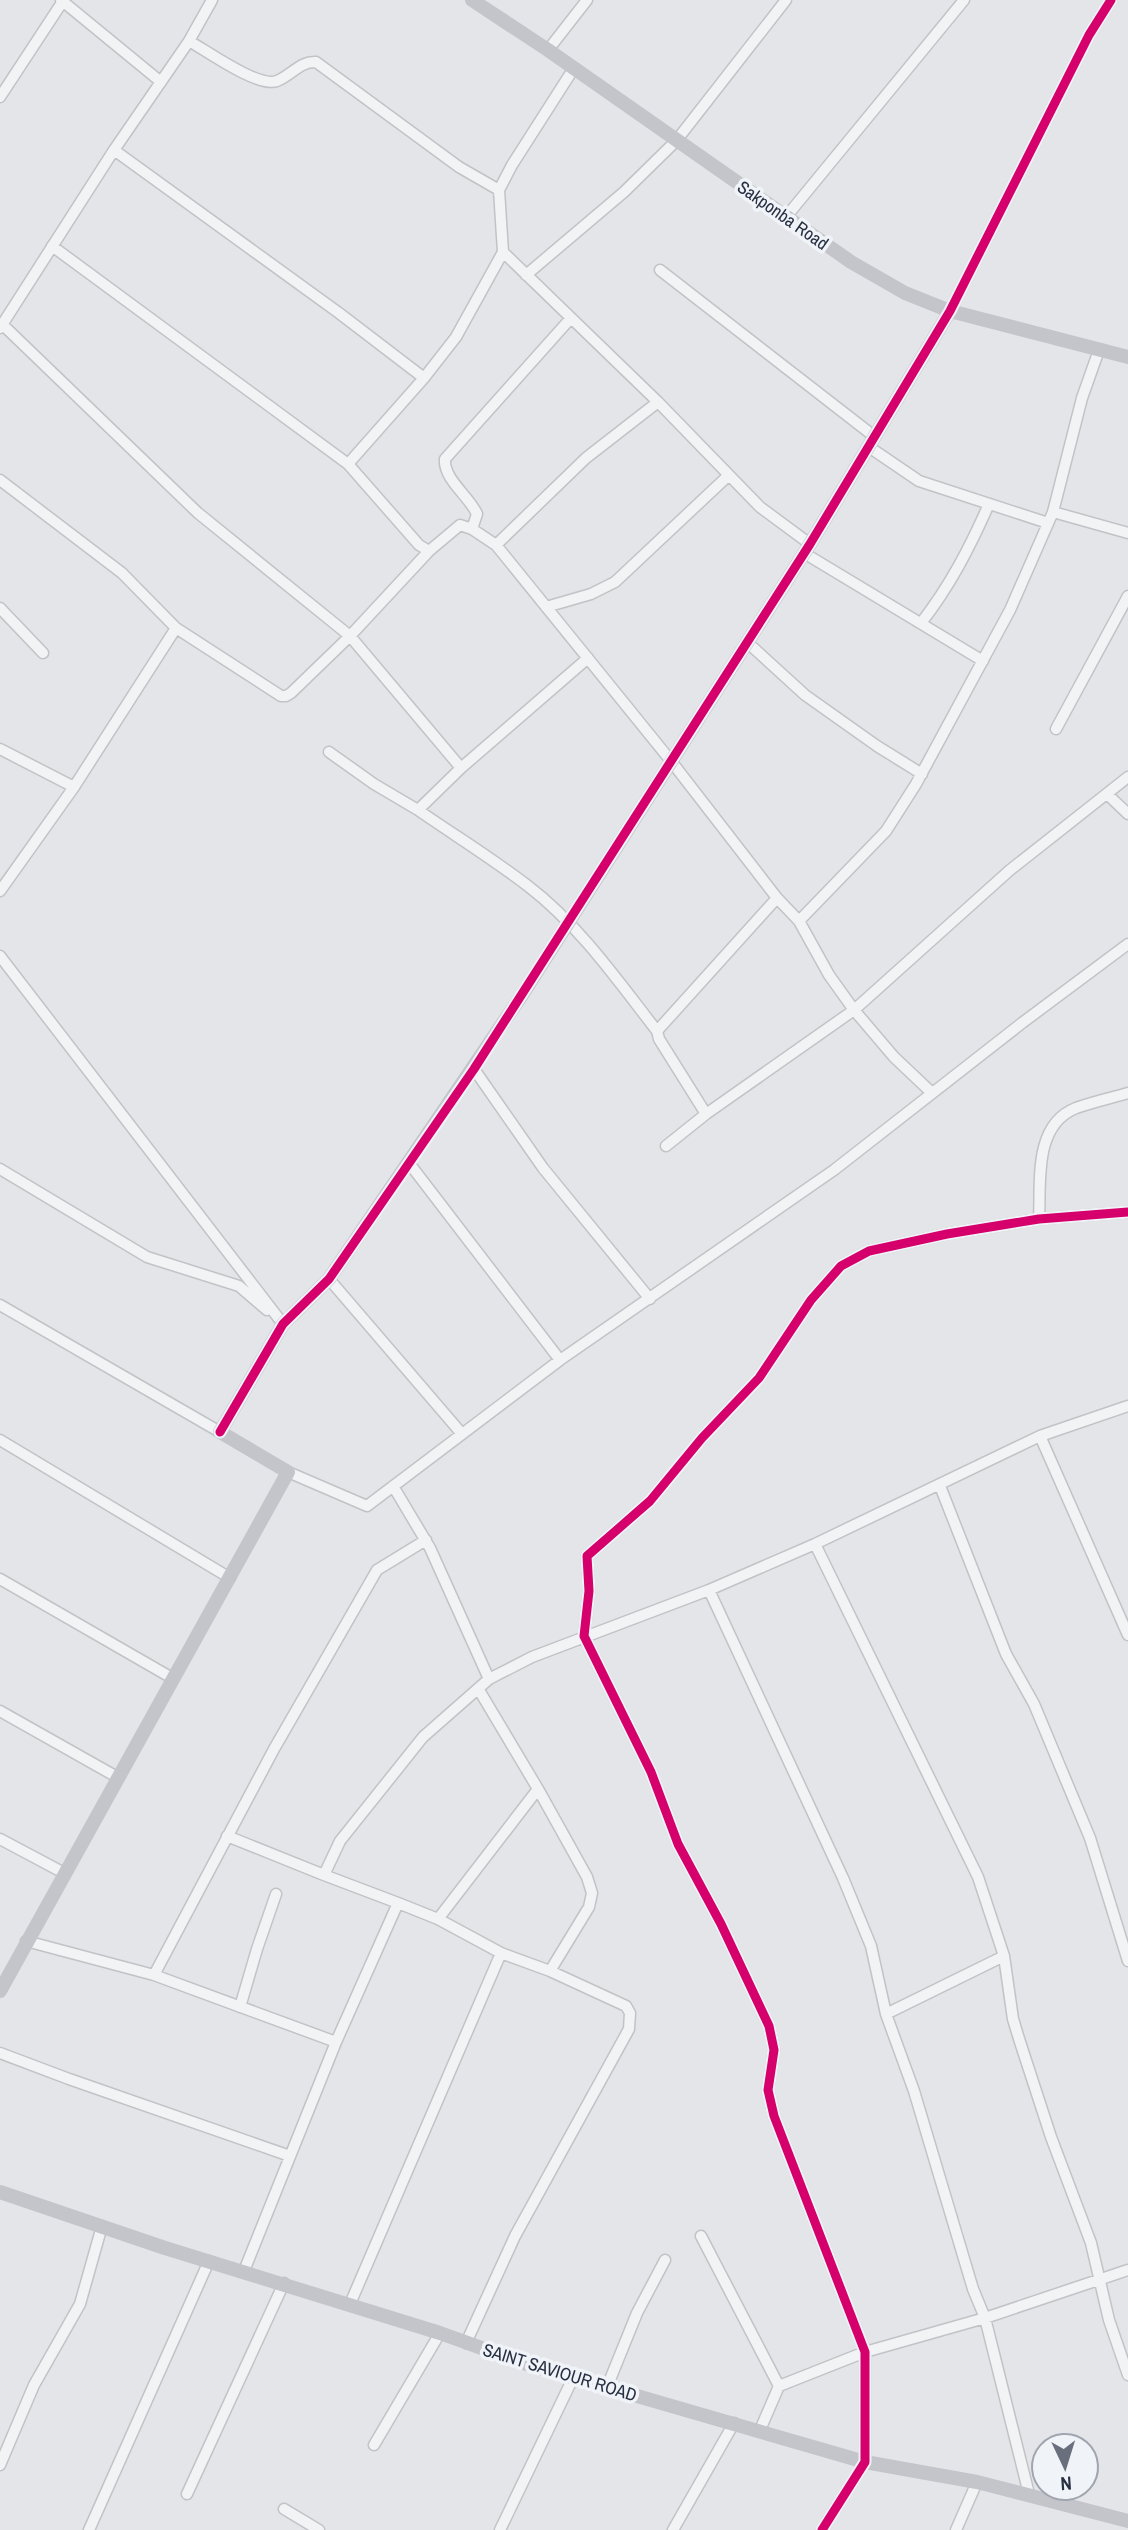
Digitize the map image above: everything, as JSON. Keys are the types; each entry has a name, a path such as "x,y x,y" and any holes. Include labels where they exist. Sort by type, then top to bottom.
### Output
{"street":[{"path":"212,0 189,41 114,150 1,327 198,513 349,636 461,768"},
{"name":"Sakponba Road","path":"472,0 574,68 850,262 905,293 950,311 1128,357"},
{"path":"548,50 587,0"},
{"path":"526,275 624,191 676,141 786,0"},
{"path":"786,217 964,0"},
{"path":"220,1432 284,1324 330,1279 474,1069 807,549 950,311 1089,35 1111,0"},
{"path":"0,97 62,1 161,82"},
{"path":"189,41 252,77 268,82 278,81 304,63 316,62 459,167 499,190"},
{"path":"348,464 424,378 456,337 503,252 499,190 574,68"},
{"path":"114,150 424,378"},
{"path":"52,246 348,464 419,545 429,551"},
{"path":"503,252 659,402 760,507 807,549 983,661"},
{"path":"660,270 919,481 1048,523"},
{"path":"472,529 477,514 473,504 447,471 445,459 571,318"},
{"path":"799,921 886,831 922,774 1010,610 1053,512 1082,398 1099,350"},
{"path":"496,545 586,458 659,402"},
{"path":"546,607 592,594 615,582 729,475"},
{"path":"0,480 122,573 176,628 281,696 291,692 349,636 429,551 460,525 472,529 496,545 671,761 777,898 799,921 829,975 854,1010 894,1057 932,1093"},
{"path":"921,623 941,597 968,552 989,504"},
{"path":"1053,512 1128,533"},
{"path":"1056,729 1128,596"},
{"path":"0,608 43,653"},
{"path":"0,891 74,787 176,628"},
{"path":"747,642 805,695 922,774"},
{"path":"418,810 461,768 588,658"},
{"path":"0,748 74,787"},
{"path":"329,752 530,887 605,965 657,1031 659,1040 706,1114"},
{"path":"666,1146 706,1114 854,1010 1010,870 1128,777"},
{"path":"1107,794 1128,814"},
{"path":"657,1031 777,898"},
{"path":"0,1305 288,1472 367,1506 560,1360 834,1170 1128,944"},
{"path":"0,956 284,1324"},
{"path":"474,1069 543,1168 650,1299"},
{"path":"1039,1219 1043,1144 1056,1122 1074,1109 1128,1093"},
{"path":"409,1163 560,1360"},
{"path":"0,1169 147,1257 239,1286 284,1324"},
{"path":"822,2530 865,2462 865,2353 774,2116 768,2090 774,2050 769,2026 721,1924 678,1844 651,1772 583,1636 589,1591 587,1556 650,1501 702,1438 759,1378 811,1300 841,1266 869,1251 947,1234 1039,1219 1128,1212"},
{"path":"330,1279 462,1434"},
{"path":"324,1875 341,1841 423,1737 489,1679 532,1657 709,1590 815,1544 1041,1436 1128,1406"},
{"path":"1041,1436 1128,1635"},
{"path":"0,1440 230,1578"},
{"path":"0,1991 288,1472"},
{"path":"393,1486 426,1540 489,1679"},
{"path":"940,1486 1006,1654 1034,1704 1090,1838 1128,1961"},
{"path":"154,1975 227,1836 377,1570 426,1540"},
{"path":"815,1544 978,1877 1004,1956 1013,2019 1051,2137 1091,2243 1116,2345 1128,2375"},
{"path":"0,1579 172,1678"},
{"path":"709,1590 843,1878 871,1946 886,2014 922,2117 973,2288 985,2318 1029,2494"},
{"path":"479,1690 538,1788 587,1877 592,1893 589,1907 550,1971"},
{"path":"0,1711 117,1777"},
{"path":"438,1919 538,1788"},
{"path":"227,1836 438,1919 501,1953 550,1971 626,2006 630,2013 629,2029 515,2236 466,2343"},
{"path":"0,1839 64,1873"},
{"path":"240,2007 276,1895"},
{"path":"244,2271 336,2042 398,1903"},
{"path":"26,1941 154,1975 336,2042"},
{"path":"350,2304 501,1953"},
{"path":"886,2014 1004,1956"},
{"path":"0,2053 69,2080 290,2156"},
{"name":"SAINT SAVIOUR ROAD","path":"0,2192 573,2378 865,2462 1029,2494 1124,2524"},
{"path":"0,2465 34,2385 80,2304 102,2227"},
{"path":"701,2236 779,2386"},
{"path":"607,2387 637,2313 665,2260"},
{"path":"89,2530 209,2261"},
{"path":"760,2430 779,2386 865,2353 985,2318 1128,2270"},
{"path":"187,2494 284,2283"},
{"path":"374,2445 440,2333"},
{"path":"499,2530 573,2378"},
{"path":"673,2530 734,2423"},
{"path":"956,2530 977,2482"},
{"path":"284,2509 319,2530"}],"cycle path":[{"path":"220,1432 283,1324 329,1279 474,1069 810,544 950,311 1089,35 1111,0"},
{"path":"822,2530 865,2462 865,2352 774,2116 768,2090 774,2050 769,2026 721,1924 678,1844 651,1772 584,1636 589,1591 587,1556 650,1501 702,1438 759,1378 811,1300 841,1266 869,1251 947,1234 1039,1219 1128,1212"}]}
